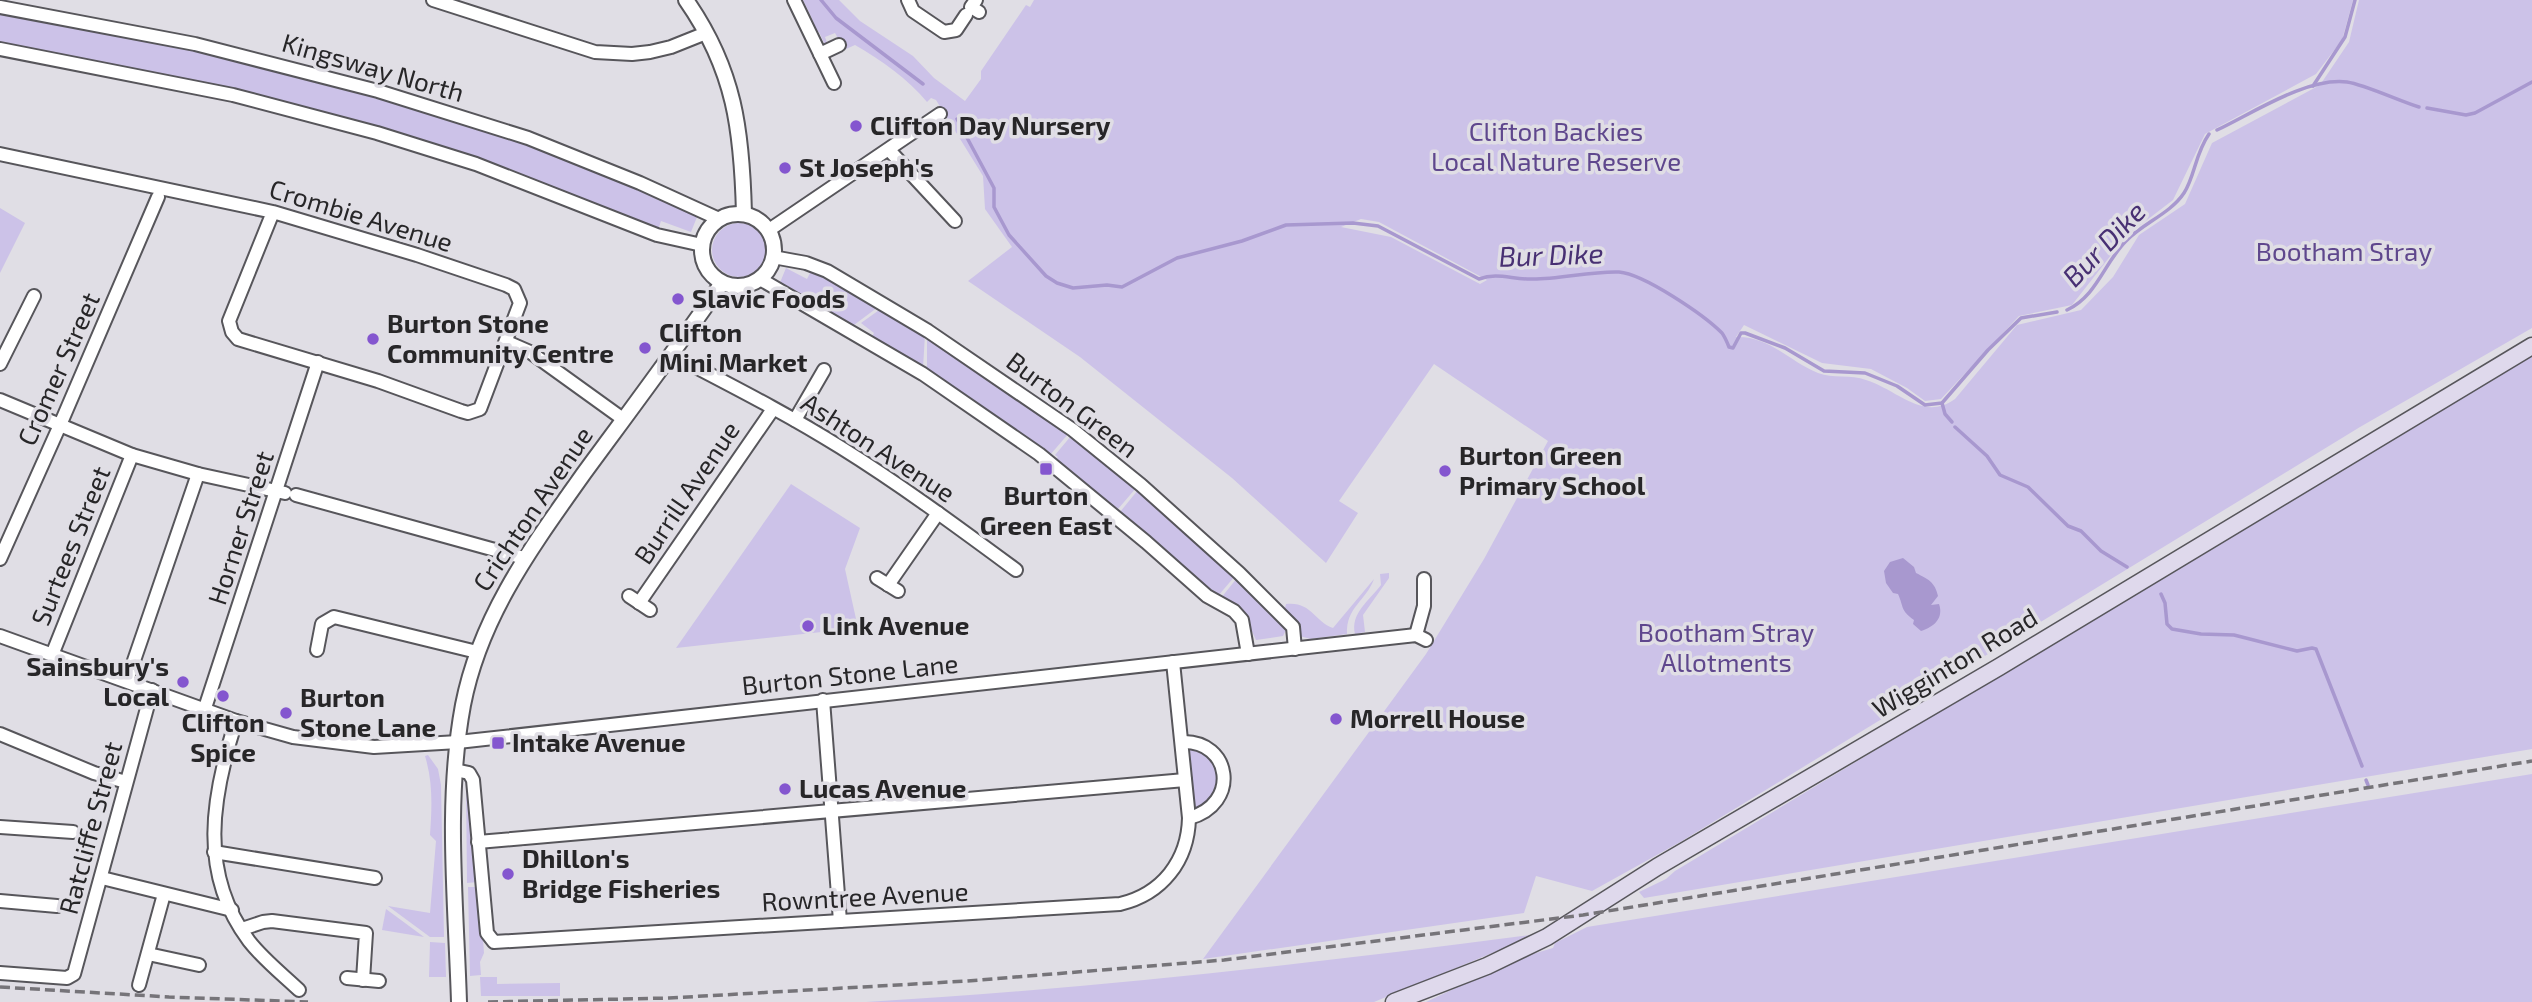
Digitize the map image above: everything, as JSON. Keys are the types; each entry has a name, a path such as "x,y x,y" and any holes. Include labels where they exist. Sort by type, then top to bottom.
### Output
{"main road":[{"name":"Wigginton Road","path":"1394,1002 1487,966 1547,937 1657,867 1987,674 2532,346"}],"street":[{"path":"433,0 454,3 594,52 650,52 706,33"},
{"path":"686,0 724,70 736,110 742,152 744,214"},
{"path":"794,0 834,83"},
{"path":"908,0 913,11 944,32 956,30 974,9"},
{"name":"Kingsway North","path":"0,7 195,44 378,91 528,138 640,183 719,219"},
{"path":"820,54 839,45"},
{"path":"0,49 233,96 377,133 476,164 657,235 702,245"},
{"path":"769,230 940,114"},
{"path":"889,150 955,221"},
{"name":"Crombie Avenue","path":"0,154 273,212 506,285 514,289 520,303 484,403 481,409 468,413 318,362"},
{"name":"Cromer Street","path":"0,559 158,197"},
{"path":"273,212 229,321 232,332 238,339 318,362"},
{"path":"744,214 756,218 769,230 774,242 773,257 769,269 760,279 745,285 723,283 710,272 704,261 702,245 709,228 719,219 744,214"},
{"name":"Burton Green","path":"773,257 806,263 827,271 928,331 1064,423 1141,485 1239,573 1293,626 1295,649"},
{"path":"760,279 923,374 1039,454 1208,596 1234,611 1242,620 1248,653"},
{"name":"Crichton Avenue","path":"459,1002 455,770 464,704 477,652 493,614 524,558 723,283"},
{"path":"0,364 34,296"},
{"path":"507,342 530,352 623,419"},
{"name":"Ashton Avenue","path":"671,354 842,448 1016,570"},
{"name":"Horner Street","path":"205,708 286,493 318,362"},
{"path":"795,420 824,379"},
{"path":"0,400 132,454 198,474 286,493 524,558"},
{"name":"Burrill Avenue","path":"640,603 773,409"},
{"name":"Surtees Street","path":"52,655 132,454"},
{"path":"127,681 198,474"},
{"path":"888,584 938,513"},
{"name":"Burton Stone Lane","path":"0,636 236,721 293,737 374,747 458,742 1248,653 1421,637 1424,579"},
{"path":"317,650 322,624 334,617 477,652"},
{"name":"Rowntree Avenue","path":"478,842 488,933 494,942 1031,910 1133,901 1153,890 1176,866 1185,847 1189,818 1173,662"},
{"name":"Ratcliffe Street","path":"0,973 71,978 74,974 152,690"},
{"path":"823,700 840,921"},
{"path":"236,721 219,782 213,830 218,872 232,911 242,929 259,951 299,990"},
{"path":"0,734 94,773 126,782"},
{"path":"1182,742 1195,743 1209,750 1219,762 1224,777 1221,794 1212,807 1189,818"},
{"path":"455,770 469,773 473,780 478,842 1185,780"},
{"path":"0,827 73,832"},
{"path":"214,852 375,878"},
{"path":"102,878 232,911"},
{"path":"139,985 164,894"},
{"path":"0,901 57,906"},
{"path":"242,929 272,921 366,933 363,980"},
{"path":"148,954 198,965"},
{"path":"347,978 379,981"}],"green space":[{"path":"803,0 839,0 860,21 913,56 934,78 965,101 981,79 981,71 1026,5 1030,7 1034,0 2353,0 2342,40 2316,74 2205,134 2173,200 2126,236 2072,305 2019,316 1941,399 1925,401 1871,369 1822,363 1744,325 1736,337 1769,345 1818,373 1860,378 1910,402 1932,407 1955,399 2017,325 2081,310 2113,277 2139,235 2185,204 2212,143 2320,85 2349,42 2359,0 2532,0 2532,328 2360,427 1682,841 1592,891 1536,876 1524,913 1203,959 1426,654 1484,559 1548,441 1434,364 1339,501 1358,513 1326,563 1232,478 1080,357 968,281 1012,247 985,209 983,176 936,100 931,98 927,102 894,70 855,45 846,49 842,39 839,40 835,33 825,37 828,45 825,45 819,32 814,32 814,23","holes":["1361,219 1379,222 1487,280 1480,284 1391,237 1341,227"]},
{"path":"0,11 218,54 393,99 526,143 699,212 691,232 661,221 658,230 478,160 0,44"},
{"path":"0,208 25,223 0,273"},
{"path":"739,223 758,231 766,250 758,269 739,277 720,269 712,250 720,231"},
{"path":"786,268 807,279 812,269 878,307 854,325 779,285"},
{"path":"882,308 925,334 923,368 872,337 874,333 861,323"},
{"path":"927,336 1069,433 1050,455 927,370"},
{"path":"2532,354 2532,749 1644,898 1639,892 1666,879 1675,871"},
{"path":"1071,436 1136,488 1118,509 1056,459 1058,457 1055,455"},
{"path":"791,484 860,528 845,569 858,628 676,648"},
{"path":"1138,490 1235,576 1218,596 1120,512"},
{"path":"1389,573 1389,578 1363,615 1365,632 1355,634 1354,626 1358,613 1381,585 1380,574"},
{"path":"1237,578 1285,626 1283,636 1256,640 1243,612 1221,598"},
{"path":"1374,579 1350,617 1347,634 1311,639 1299,636 1284,612 1286,604 1301,606 1333,628"},
{"path":"1187,747 1201,750 1215,761 1220,779 1213,799 1193,812"},
{"path":"428,755 438,769 441,785 444,937 430,937 388,906 430,913 436,841 430,835 431,795 425,756"},
{"path":"2532,774 2532,1002 1426,1002 1519,958 1553,948 1555,943 1587,927"},
{"path":"468,783 478,882 467,883 466,785"},
{"path":"468,887 479,887 484,953 480,962 481,975 470,976"},
{"path":"386,909 424,937 382,930"},
{"path":"1538,934 1374,1002 866,1002 1203,974"},
{"path":"430,942 445,943 446,977 429,977"},
{"path":"480,977 497,977 497,984 560,983 560,996 481,996"}],"shaded area":[{"path":"1903,558 1914,567 1916,573 1933,584 1937,591 1938,596 1931,605 1939,604 1939,618 1921,631 1904,611 1898,594 1893,593 1886,583 1884,571 1890,562"}],"waterway":[{"name":"Bur Dike","path":"821,0 836,18 923,84"},
{"path":"2313,86 2345,37 2355,0"},
{"name":"Bur Dike","path":"2217,130 2280,98 2331,82 2355,84 2419,107"},
{"path":"2427,108 2466,115 2475,113 2532,82"},
{"name":"Bur Dike","path":"957,119 994,188 994,207 1009,235 1046,276 1073,288 1107,285 1122,287 1177,258 1242,241 1286,225 1353,223 1378,226 1479,279 1493,276 1544,279 1608,272 1630,274 1658,287 1702,316 1722,333 1729,347 1733,348 1741,333 1745,333 1785,348 1824,371 1865,373 1897,386 1925,405 1942,403 1988,350 2021,318 2057,312"},
{"name":"Bur Dike","path":"2067,310 2093,288 2126,241 2164,213 2184,193 2209,134"},
{"path":"1942,403 1945,414 1952,422"},
{"path":"1955,427 1987,456 2000,475 2028,487 2068,526 2081,531 2101,551 2127,567"},
{"path":"2161,594 2165,603 2167,624 2172,629 2201,634 2234,635 2297,651 2316,649 2362,766"},
{"path":"2366,780 2368,785"}],"railway":[{"path":"488,1002 669,998 967,981 1224,960 1583,915 2532,761"},
{"path":"0,987 308,1002"}],"place":[{"name":"Clifton Day Nursery","path":"856,126"},
{"name":"St Joseph's","path":"785,168"},
{"name":"Slavic Foods","path":"678,299"},
{"name":"Burton Stone Community Centre","path":"373,339"},
{"name":"Clifton Mini Market","path":"645,348"},
{"name":"Burton Green East","path":"1046,469"},
{"name":"Burton Green Primary School","path":"1445,471"},
{"name":"Link Avenue","path":"808,626"},
{"name":"Sainsbury's Local","path":"183,682"},
{"name":"Clifton Spice","path":"223,696"},
{"name":"Burton Stone Lane","path":"286,713"},
{"name":"Morrell House","path":"1336,719"},
{"name":"Intake Avenue","path":"498,743"},
{"name":"Lucas Avenue","path":"785,789"},
{"name":"Dhillon's Bridge Fisheries","path":"508,874"}],"park label":[{"name":"Clifton Backies Local Nature Reserve","path":"1556,147"},
{"name":"Bootham Stray","path":"2344,252"},
{"name":"Bootham Stray Allotments","path":"1726,648"}]}
